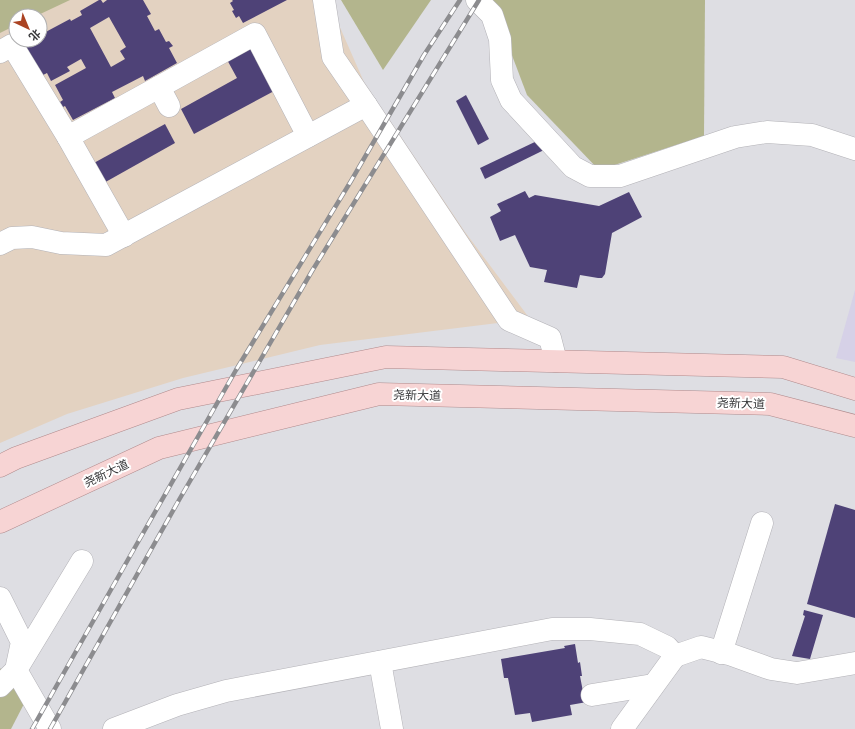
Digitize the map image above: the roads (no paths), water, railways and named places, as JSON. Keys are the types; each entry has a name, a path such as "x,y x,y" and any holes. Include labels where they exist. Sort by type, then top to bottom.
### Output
{"main road":[{"path":"0,466 16,458 178,399 386,357 783,367 855,389"},
{"name":"尧新大道","path":"0,522 159,448 379,394 770,404 855,426"}],"lane":[{"path":"324,0 333,57 509,320 550,338 556,362"},
{"path":"476,0 492,15 500,39 502,80 511,100 573,167 590,176 620,176 735,137 767,132 812,135 855,149"},
{"path":"68,137 254,34 308,136"},
{"path":"0,52 12,45 68,137 124,236"},
{"path":"159,87 169,106"},
{"path":"0,244 12,238 32,236 61,243 106,245 366,105"},
{"path":"721,652 762,523"},
{"path":"8,667 82,561"},
{"path":"0,598 22,642 8,667 0,686"},
{"path":"114,729 177,706 226,691 552,629 590,629 640,634 667,647 675,656"},
{"path":"622,729 675,656 701,647 721,652 771,669 797,673 855,663"},
{"path":"380,662 392,729"},
{"path":"8,667 50,729"},
{"path":"592,695 653,685"}],"railway":[{"path":"32,729 236,370 351,181 424,55 460,0"},
{"path":"50,729 179,500 312,271 479,0"}]}
